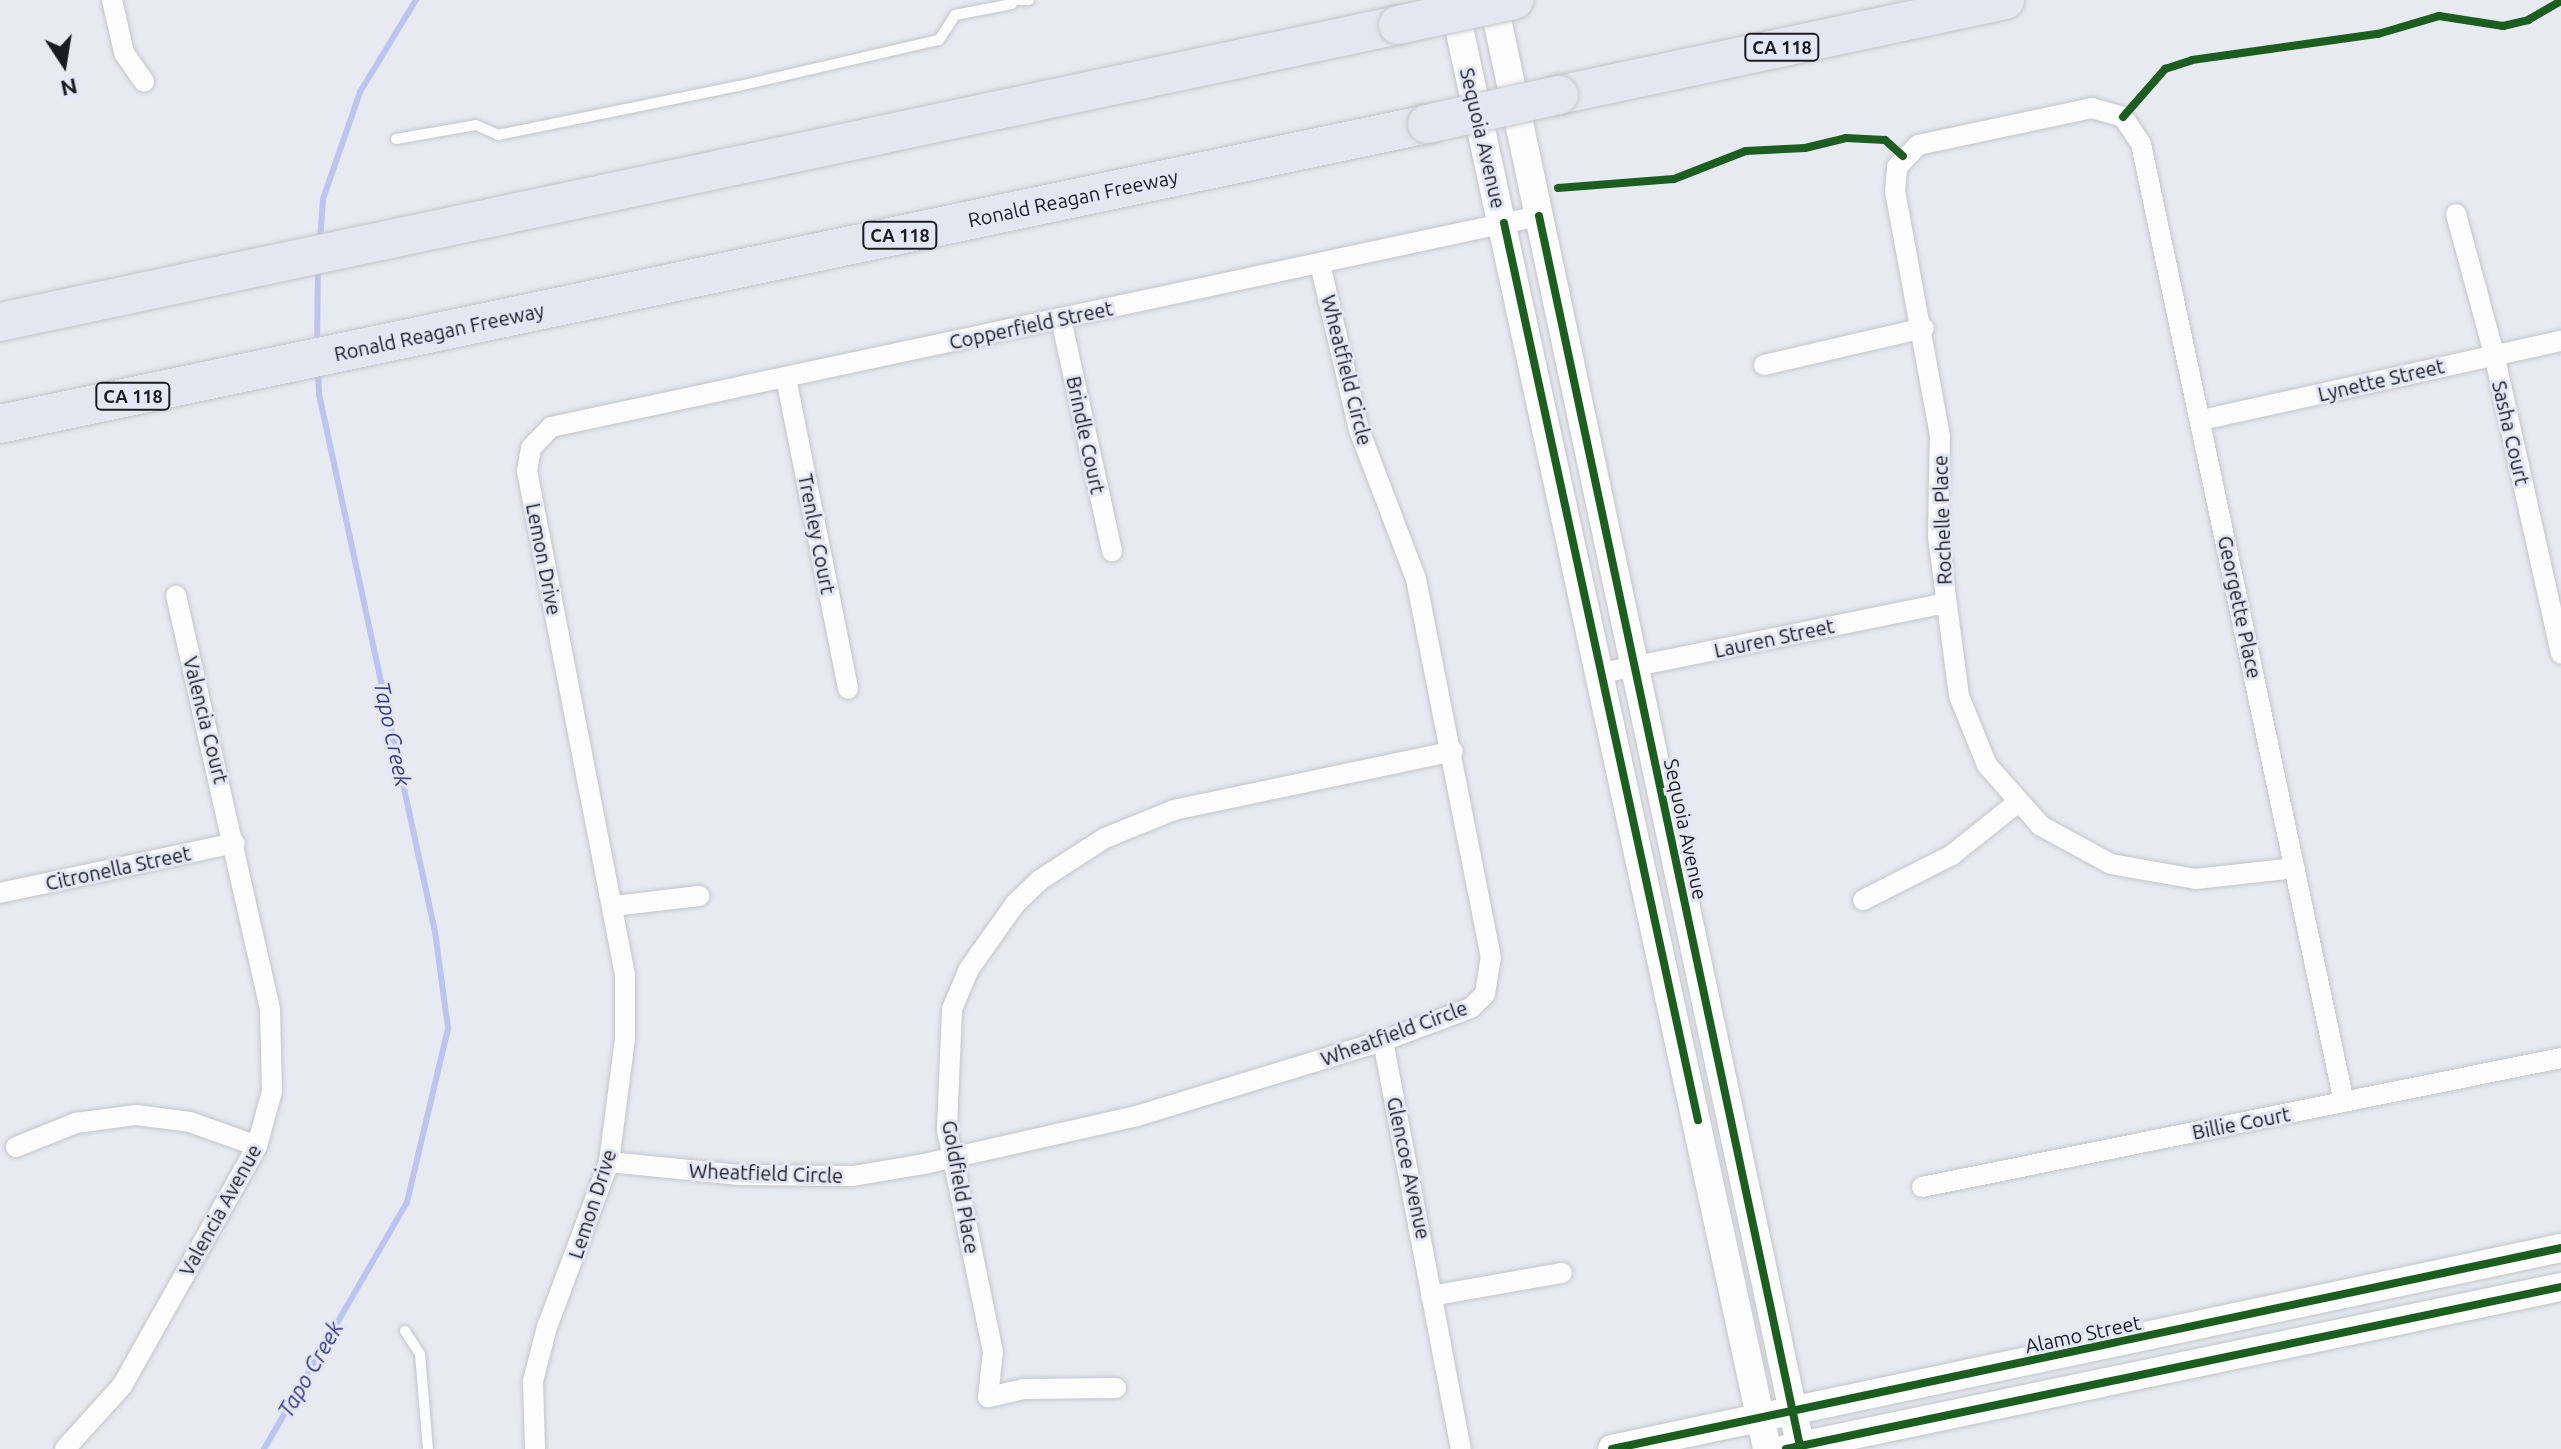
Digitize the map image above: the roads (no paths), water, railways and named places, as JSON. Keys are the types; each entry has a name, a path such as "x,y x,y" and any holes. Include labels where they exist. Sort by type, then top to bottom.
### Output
{"highway":[{"path":"0,322 1514,0"},
{"name":"Ronald Reagan Freeway","path":"0,424 2005,0"}],"main road":[{"name":"Sequoia Avenue","path":"1453,0 1602,673 1767,1449"},
{"name":"Sequoia Avenue","path":"1493,0 1795,1411 1796,1448"},
{"name":"Alamo Street","path":"1612,1449 2561,1248"},
{"path":"1796,1448 2561,1287"}],"street":[{"path":"112,0 124,53 144,82"},
{"name":"Rochelle Place","path":"2123,117 2092,108 1933,140 1903,156 1895,192 1924,328 1940,436 1938,536 1945,603 1969,727 1987,765 2017,803 2072,847 2142,873 2196,879 2295,868"},
{"name":"Georgette Place","path":"2123,117 2141,144 2344,1102"},
{"name":"Sasha Court","path":"2456,214 2494,354 2561,654"},
{"name":"Copperfield Street","path":"531,448 551,427 1539,216"},
{"name":"Wheatfield Circle","path":"609,1162 739,1175 853,1176 1137,1116 1383,1041 1471,1008 1492,977 1453,751 1416,579 1359,430 1320,264"},
{"name":"Brindle Court","path":"1061,319 1112,551"},
{"path":"1764,365 1924,328"},
{"name":"Lynette Street","path":"2201,420 2561,341"},
{"name":"Trenley Court","path":"786,378 848,689"},
{"name":"Lemon Drive","path":"531,448 527,471 625,975 625,1038 609,1162 544,1340 533,1381 535,1449"},
{"name":"Valencia Court","path":"176,596 235,843"},
{"name":"Lauren Street","path":"1602,673 1945,603"},
{"name":"Goldfield Place","path":"1116,1388 1024,1389 988,1397 993,1352 953,1157 946,1083 952,1009 990,934 1040,880 1105,838 1174,810 1453,751"},
{"path":"1863,900 1952,855 2017,803"},
{"name":"Citronella Street","path":"0,893 235,843"},
{"name":"Valencia Avenue","path":"65,1449 122,1386 257,1146 272,1091 274,1038 235,843"},
{"path":"614,906 699,896"},
{"name":"Glencoe Avenue","path":"1383,1041 1461,1449"},
{"name":"Billie Court","path":"1922,1187 2561,1058"},
{"path":"16,1147 76,1123 136,1115 190,1122 257,1146"},
{"path":"1431,1296 1562,1273"}],"lane":[{"path":"396,139 476,125 498,135 739,86 939,40 955,15 1029,0"},
{"path":"405,1331 420,1354 428,1449"}],"waterway":[{"name":"Tapo Creek","path":"320,242 323,199 360,92 416,0"},
{"name":"Tapo Creek","path":"317,346 318,269"},
{"name":"Tapo Creek","path":"264,1449 407,1202 448,1028 435,932 319,394 318,369"}]}
